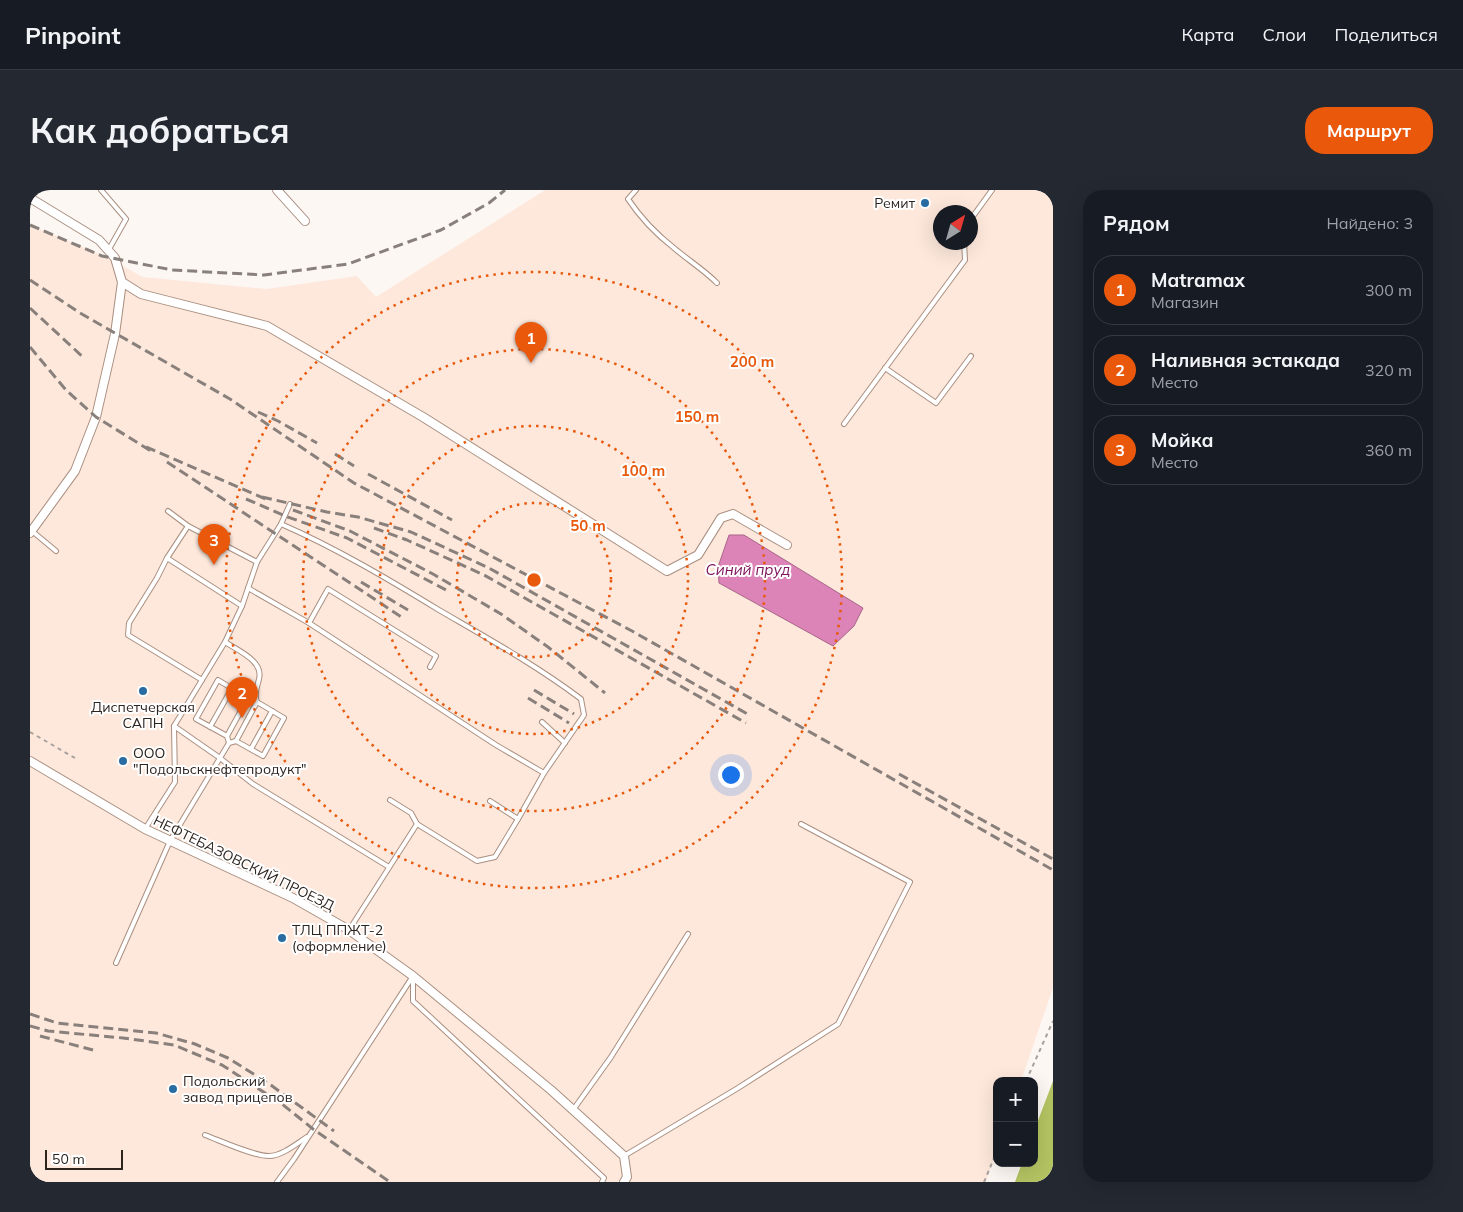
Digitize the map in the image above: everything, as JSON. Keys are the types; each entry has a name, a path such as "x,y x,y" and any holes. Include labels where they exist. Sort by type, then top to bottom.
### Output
{"street":[{"path":"277,190 305,220"},
{"path":"30,198 98,240 115,258 122,282 115,334 96,417 75,471 31,532"},
{"path":"122,282 141,294 267,326 423,417 667,571 698,555 721,518 733,514 787,545"},
{"name":"НЕФТЕБАЗОВСКИЙ ПРОЕЗД","path":"30,761 145,829 293,898 349,930 413,976 573,1110 624,1156"},
{"path":"624,1156 627,1177 624,1182"}],"lane":[{"path":"101,190 126,219 108,251"},
{"path":"636,190 628,199 639,215 674,249 704,270 717,283"},
{"path":"978,208 992,190"},
{"path":"844,424 965,260 964,250"},
{"path":"885,368 936,403 971,356"},
{"path":"145,829 175,782 174,726 225,642 242,606 257,562 281,524 290,504"},
{"path":"168,511 188,526 257,562"},
{"path":"281,524 309,536 422,599 546,673 581,699 584,715 544,773 495,856 477,861 417,824 410,813 390,800"},
{"path":"188,526 129,623 128,635 202,680"},
{"path":"31,532 56,551"},
{"path":"167,558 242,606"},
{"path":"248,588 309,623 496,745 544,773"},
{"path":"309,623 328,589 436,656 430,666"},
{"path":"225,642 254,661 260,675 255,696 257,702 284,718 263,756 236,741"},
{"path":"227,736 196,719 218,680 248,698"},
{"path":"210,727 232,688"},
{"path":"229,743 227,736 248,698 255,696"},
{"path":"116,963 170,841 229,743 236,741 257,702"},
{"path":"251,750 272,711"},
{"path":"542,722 565,743"},
{"path":"174,726 253,784 389,867"},
{"path":"490,801 518,819"},
{"path":"349,930 417,824"},
{"path":"624,1156 738,1088 838,1024 910,882 801,824"},
{"path":"573,1110 611,1057 688,934"},
{"path":"276,1182 309,1136 413,976"},
{"path":"413,976 413,1000 604,1178 602,1182"},
{"path":"205,1135 254,1153 269,1156 281,1153 309,1136"}],"path":[{"path":"30,732 75,758"},
{"path":"1028,1077 1053,1020"},
{"path":"984,1182 993,1161"}],"shaded area":[{"path":"545,190 1053,190 1053,988 1022,1077 993,1077 993,1162 986,1182 30,1182 30,225 102,255 143,277 267,289 357,276 376,297"}],"green space":[{"path":"1053,1081 1053,1182 1015,1182 1021,1167 1038,1167 1038,1120"}],"water":[{"name":"Синий пруд","path":"729,535 744,535 863,608 854,626 833,646 719,583 718,567"}],"railway":[{"path":"30,225 102,256 172,270 264,275 348,264 441,230 489,203 505,190"},
{"path":"30,280 80,313 230,399 354,483 632,631 1053,870"},
{"path":"30,308 84,358"},
{"path":"30,347 66,390 96,417 151,451"},
{"path":"258,412 317,443"},
{"path":"146,447 268,500"},
{"path":"335,454 354,466"},
{"path":"167,462 403,618"},
{"path":"368,474 452,520"},
{"path":"262,497 358,517 411,532 489,568 751,716"},
{"path":"246,499 285,516 347,538 448,591"},
{"path":"293,510 350,531 433,574 501,614 548,647 605,693"},
{"path":"374,528 407,540 484,575 746,723"},
{"path":"361,582 408,610"},
{"path":"534,690 574,714"},
{"path":"528,698 569,723"},
{"path":"899,774 1053,859"},
{"path":"30,1014 57,1023 156,1033 195,1044 228,1058 268,1083 334,1131"},
{"path":"30,1026 48,1031 174,1045 222,1065 282,1104 313,1129 390,1182"},
{"path":"40,1036 93,1050"}],"place":[{"name":"Ремит","path":"925,203"},
{"name":"Matramax","path":"531,363"},
{"name":"Мойка","path":"214,565"},
{"name":"Диспетчерская САПН","path":"143,691"},
{"name":"Наливная эстакада","path":"242,718"},
{"name":"ООО \"Подольскнефтепродукт\"","path":"123,761"},
{"name":"ТЛЦ ППЖТ-2 (оформление)","path":"282,938"},
{"name":"Подольский завод прицепов","path":"173,1089"}]}
